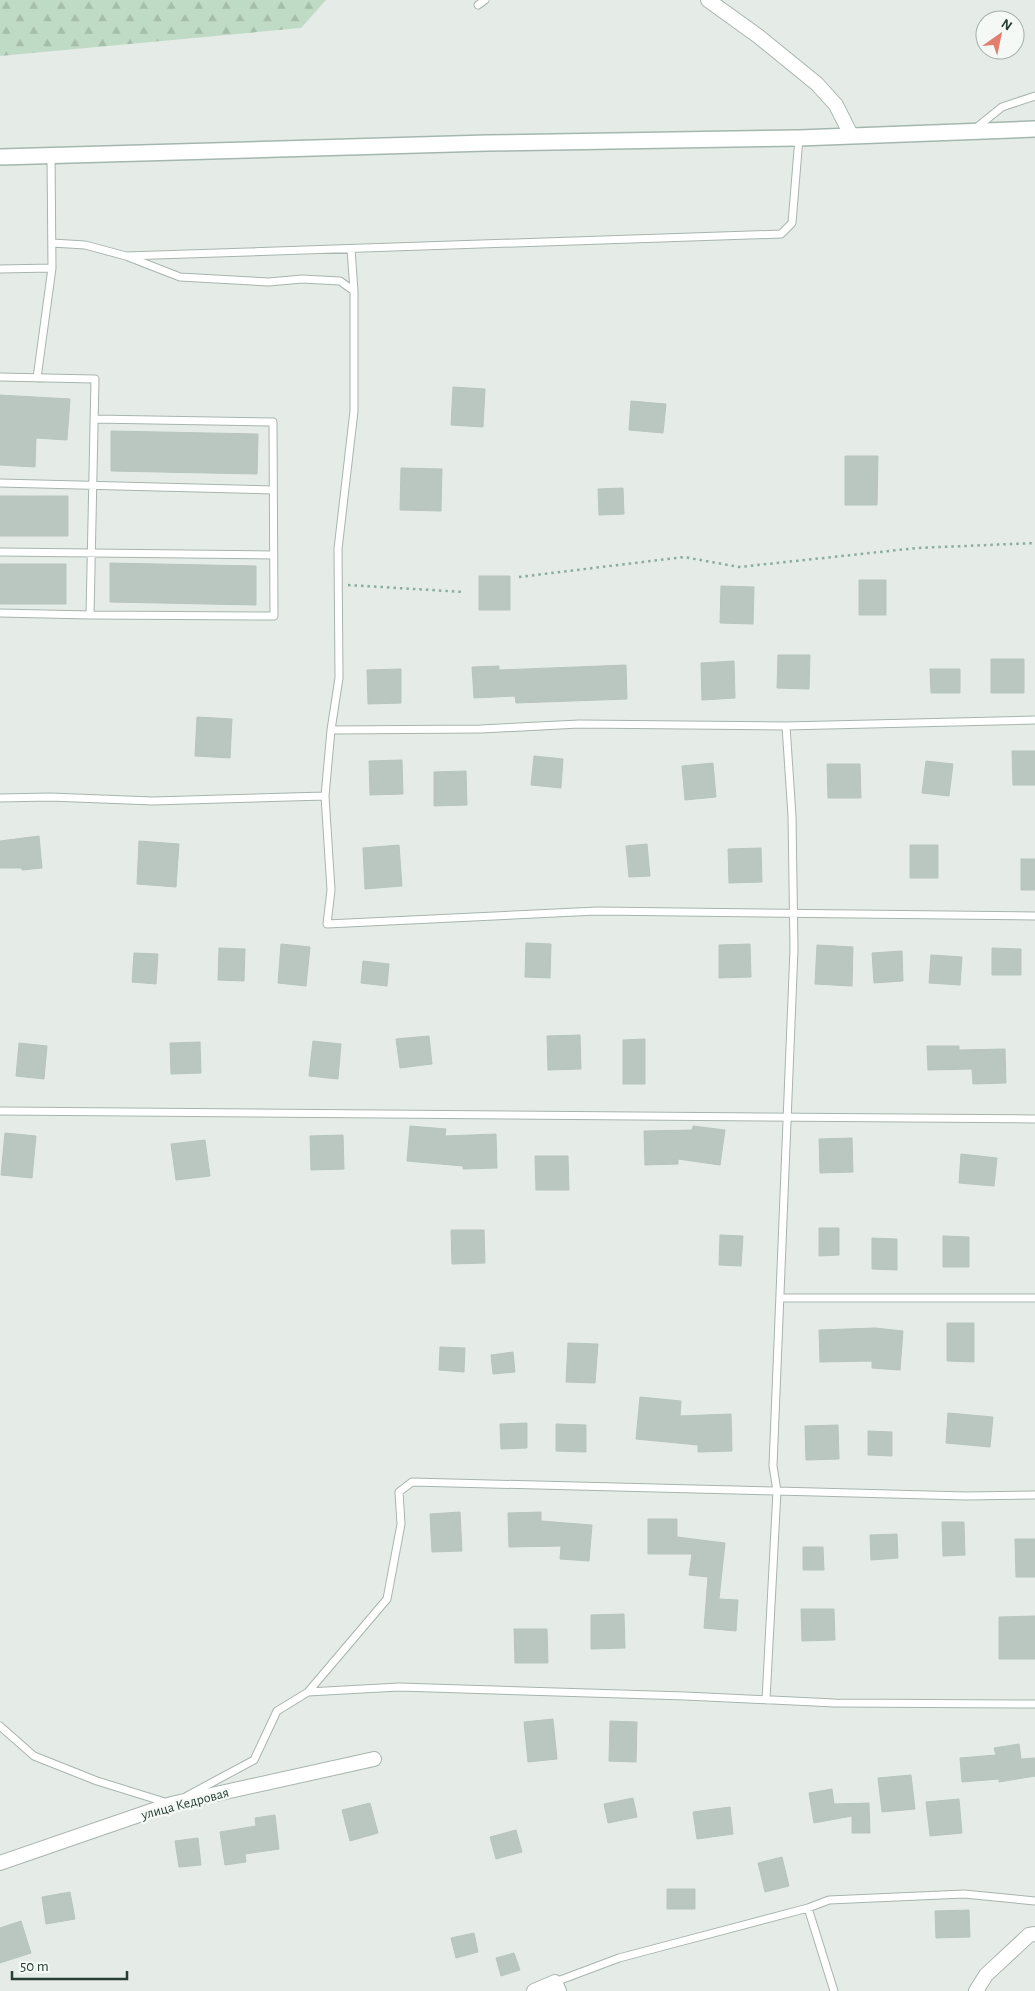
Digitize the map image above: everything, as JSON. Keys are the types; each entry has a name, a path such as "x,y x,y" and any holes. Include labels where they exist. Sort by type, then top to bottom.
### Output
{"main road":[{"path":"0,157 487,143 799,138 1035,129"}],"street":[{"path":"708,0 758,36 817,84 836,105 851,135"},
{"name":"улица Кедровая","path":"0,1863 171,1804 374,1759"},
{"path":"976,1991 986,1975 1029,1935 1035,1934"},
{"path":"534,1991 557,1986"}],"lane":[{"path":"478,5 485,0"},
{"path":"972,131 1002,107 1035,96"},
{"path":"126,256 351,250 781,234 792,223 799,138"},
{"path":"37,378 52,268 51,155"},
{"path":"52,243 85,245 126,256 180,277 269,282 302,280 340,281 354,291"},
{"path":"351,250 354,291 354,412 338,549 339,678 331,730 325,796 331,890 327,924 597,911 1035,916"},
{"path":"0,269 52,268"},
{"path":"0,377 95,379 90,614"},
{"path":"0,613 274,616 273,422 94,419"},
{"path":"0,483 273,490"},
{"path":"0,552 273,555"},
{"path":"331,730 481,729 579,724 786,726 1035,720"},
{"path":"766,1700 777,1491 773,1466 794,949 792,816 786,726"},
{"path":"0,798 50,797 153,802 325,796"},
{"path":"0,1110 1035,1119"},
{"path":"780,1298 1035,1298"},
{"path":"0,1726 34,1756 96,1781 171,1804 254,1760 277,1711 308,1692 387,1599 401,1524 399,1492 412,1482 966,1496 1035,1495"},
{"path":"308,1692 399,1687 834,1703 1035,1704"},
{"path":"557,1986 619,1958 808,1908 829,1900 964,1894 1035,1901"},
{"path":"808,1908 834,1991"}],"path":[{"path":"519,577 684,557 739,567 917,548 1035,543"},
{"path":"339,584 464,592"}],"green space":[{"path":"0,0 326,0 301,28 0,56"}],"building":[{"path":"453,387 485,389 483,427 451,425"},
{"path":"0,395 70,399 67,440 36,438 35,467 0,465"},
{"path":"631,401 666,404 663,433 629,430"},
{"path":"111,431 258,434 257,474 111,471"},
{"path":"845,456 878,456 877,505 845,505"},
{"path":"401,468 442,469 441,511 400,510"},
{"path":"623,488 624,514 599,515 598,489"},
{"path":"0,496 68,496 68,536 0,536"},
{"path":"110,563 256,566 256,605 110,602"},
{"path":"0,564 66,564 66,604 0,604"},
{"path":"479,576 510,576 510,610 479,610"},
{"path":"859,580 886,580 886,615 859,615"},
{"path":"721,586 754,587 753,624 720,623"},
{"path":"778,655 810,655 809,689 777,688"},
{"path":"991,659 1024,659 1024,693 991,693"},
{"path":"734,661 735,698 702,700 701,663"},
{"path":"626,665 627,699 516,703 515,696 474,698 472,667 499,666 499,670"},
{"path":"401,669 401,703 368,704 367,670"},
{"path":"930,669 960,669 960,693 931,693"},
{"path":"197,717 232,719 230,758 195,756"},
{"path":"1012,751 1035,751 1035,785 1013,785"},
{"path":"534,756 563,759 561,788 531,785"},
{"path":"402,760 403,794 370,795 369,761"},
{"path":"926,761 953,764 949,796 922,793"},
{"path":"713,763 716,797 685,800 682,766"},
{"path":"827,764 860,764 861,798 828,798"},
{"path":"466,771 467,805 434,806 434,772"},
{"path":"39,836 42,868 22,870 22,868 0,868 0,841"},
{"path":"139,841 179,844 176,887 137,884"},
{"path":"647,844 650,876 629,877 626,846"},
{"path":"399,845 402,886 365,889 363,848"},
{"path":"910,845 938,845 938,878 910,878"},
{"path":"761,848 762,882 729,883 728,849"},
{"path":"1021,859 1035,859 1035,890 1021,890"},
{"path":"526,943 551,944 550,978 525,977"},
{"path":"281,944 310,947 306,986 278,983"},
{"path":"750,944 751,977 719,978 719,945"},
{"path":"817,945 853,947 852,986 815,984"},
{"path":"219,948 245,949 244,981 218,980"},
{"path":"992,948 1021,949 1021,975 992,975"},
{"path":"902,951 903,981 874,983 872,953"},
{"path":"134,953 158,954 156,984 132,982"},
{"path":"931,955 962,957 960,985 929,983"},
{"path":"363,961 389,964 387,986 361,983"},
{"path":"580,1035 581,1069 548,1070 547,1036"},
{"path":"429,1036 432,1064 400,1068 396,1039"},
{"path":"645,1039 645,1084 623,1084 623,1040"},
{"path":"313,1041 341,1044 338,1079 309,1076"},
{"path":"200,1042 201,1073 171,1074 170,1043"},
{"path":"19,1043 47,1046 44,1079 16,1076"},
{"path":"927,1046 959,1046 959,1050 1005,1049 1006,1083 973,1084 972,1069 928,1070"},
{"path":"410,1126 446,1129 445,1136 496,1134 497,1168 463,1169 463,1166 407,1161"},
{"path":"693,1126 725,1130 720,1165 678,1159 678,1164 645,1165 644,1131 692,1130"},
{"path":"5,1133 36,1136 32,1178 1,1175"},
{"path":"343,1135 344,1169 311,1170 310,1136"},
{"path":"852,1138 853,1172 820,1173 819,1139"},
{"path":"205,1140 210,1176 176,1180 171,1144"},
{"path":"961,1154 997,1158 994,1186 959,1183"},
{"path":"535,1156 568,1156 569,1190 536,1190"},
{"path":"819,1228 839,1228 839,1255 819,1256"},
{"path":"451,1230 484,1230 485,1263 452,1264"},
{"path":"720,1235 743,1236 741,1266 719,1265"},
{"path":"943,1236 969,1237 969,1267 943,1267"},
{"path":"872,1238 897,1239 897,1270 872,1269"},
{"path":"947,1323 974,1323 974,1362 947,1361"},
{"path":"875,1328 903,1331 900,1370 872,1368 872,1361 820,1362 819,1330"},
{"path":"568,1343 598,1344 595,1383 566,1382"},
{"path":"440,1347 465,1348 464,1372 439,1370"},
{"path":"513,1352 515,1372 493,1374 491,1355"},
{"path":"640,1397 681,1401 680,1416 731,1414 732,1451 698,1452 698,1445 636,1439"},
{"path":"948,1413 993,1417 990,1447 946,1443"},
{"path":"527,1423 527,1448 501,1449 500,1424"},
{"path":"556,1424 586,1425 586,1452 556,1451"},
{"path":"838,1425 839,1459 806,1460 805,1426"},
{"path":"868,1431 892,1432 892,1456 868,1455"},
{"path":"460,1512 462,1551 432,1552 430,1514"},
{"path":"541,1512 541,1521 592,1525 589,1561 560,1559 561,1546 509,1547 508,1513"},
{"path":"648,1519 677,1519 677,1537 725,1543 719,1599 738,1600 736,1631 704,1628 708,1577 689,1575 692,1554 648,1554"},
{"path":"942,1522 964,1522 965,1555 943,1556"},
{"path":"897,1534 898,1558 871,1560 870,1535"},
{"path":"1015,1539 1035,1539 1035,1577 1016,1577"},
{"path":"803,1547 823,1547 824,1570 803,1570"},
{"path":"801,1609 834,1609 835,1640 802,1641"},
{"path":"624,1614 625,1648 591,1649 591,1615"},
{"path":"1035,1616 1035,1659 999,1659 999,1617"},
{"path":"514,1629 547,1629 548,1663 515,1663"},
{"path":"553,1719 557,1759 528,1762 524,1722"},
{"path":"610,1721 637,1722 636,1762 609,1761"},
{"path":"1019,1744 1021,1759 1035,1758 1035,1776 999,1782 999,1779 962,1782 960,1758 996,1755 994,1748"},
{"path":"911,1775 915,1809 882,1812 878,1778"},
{"path":"832,1789 834,1804 869,1803 870,1833 852,1833 852,1816 814,1823 809,1793"},
{"path":"633,1798 637,1817 608,1823 604,1804"},
{"path":"959,1799 962,1833 930,1836 926,1802"},
{"path":"370,1803 378,1833 350,1841 342,1810"},
{"path":"730,1807 733,1834 697,1839 693,1812"},
{"path":"275,1815 279,1849 245,1854 246,1862 225,1865 220,1832 256,1826 255,1818"},
{"path":"516,1830 522,1852 496,1859 490,1837"},
{"path":"198,1838 201,1865 179,1867 175,1841"},
{"path":"782,1857 789,1886 765,1892 758,1863"},
{"path":"667,1889 695,1889 695,1909 667,1909"},
{"path":"70,1892 75,1919 46,1924 42,1897"},
{"path":"969,1910 970,1937 936,1938 935,1911"},
{"path":"21,1921 31,1953 0,1963 0,1928"},
{"path":"474,1933 478,1952 456,1958 451,1938"},
{"path":"514,1953 520,1970 501,1976 496,1958"}]}
